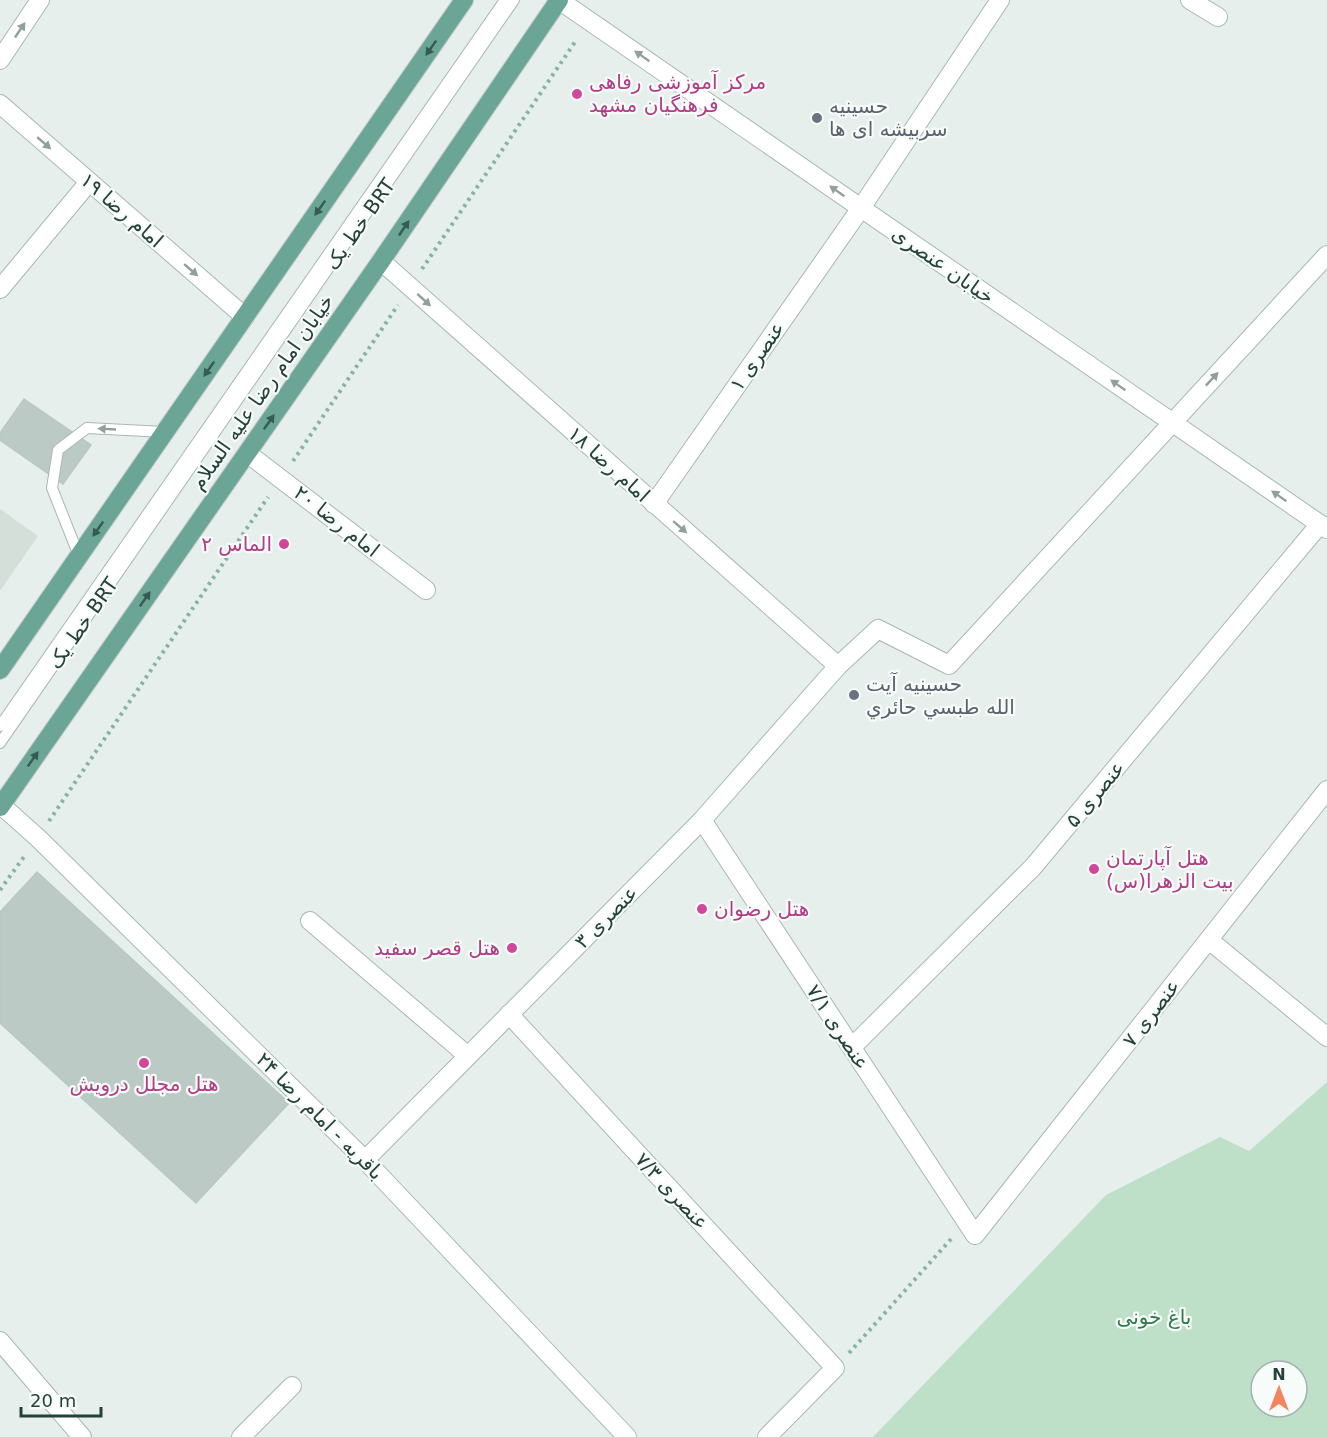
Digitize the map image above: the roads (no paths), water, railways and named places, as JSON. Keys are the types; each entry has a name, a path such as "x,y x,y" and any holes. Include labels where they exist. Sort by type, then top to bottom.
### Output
{"main road":[{"path":"0,670 464,0"},
{"name":"خیابان امام رضا علیه السلام","path":"1,806 381,261 559,0"}],"street":[{"path":"0,60 40,0"},
{"name":"خیابان عنصری","path":"559,0 1323,527"},
{"name":"عنصری ۱","path":"654,504 861,208 1000,0"},
{"path":"1190,0 1218,17"},
{"name":"امام رضا ۱۹","path":"0,104 245,317"},
{"path":"0,289 89,182"},
{"path":"1172,422 1327,255"},
{"name":"امام رضا ۱۸","path":"381,261 838,666"},
{"name":"عنصری ۳","path":"365,1160 702,819 838,666 878,630 949,665 1172,422"},
{"name":"امام رضا ۲۰","path":"248,453 426,591"},
{"name":"عنصری ۵","path":"852,1047 1033,867 1323,527"},
{"name":"عنصری ۷","path":"971,1228 1209,940 1327,790"},
{"name":"باقریه - امام رضا ۲۴","path":"1,806 38,838 365,1160 627,1437"},
{"name":"عنصری ۷/۱","path":"702,819 971,1228"},
{"path":"310,921 468,1056"},
{"path":"1209,940 1327,1037"},
{"name":"عنصری ۷/۳","path":"509,1014 835,1368 767,1437"},
{"path":"0,1341 82,1437"},
{"path":"241,1437 292,1386"}],"lane":[{"name":"خط یک BRT","path":"0,726 505,0"},
{"name":"خط یک BRT","path":"0,743 514,0"},
{"path":"79,556 52,488 58,450 87,428 165,432"}],"place":[{"name":"مرکز آموزشی رفاهی فرهنگیان مشهد","path":"577,94"},
{"name":"حسینیه سربیشه ای ها","path":"817,118"},
{"name":"الماس ۲","path":"284,544"},
{"name":"حسينيه آيت الله طبسي حائري","path":"854,695"},
{"name":"هتل آپارتمان بیت الزهرا(س)","path":"1094,869"},
{"name":"هتل رضوان","path":"702,909"},
{"name":"هتل قصر سفید","path":"512,948"},
{"name":"هتل مجلل درویش","path":"144,1063"}],"park label":[{"name":"باغ خونی","path":"1154,1317"}]}
